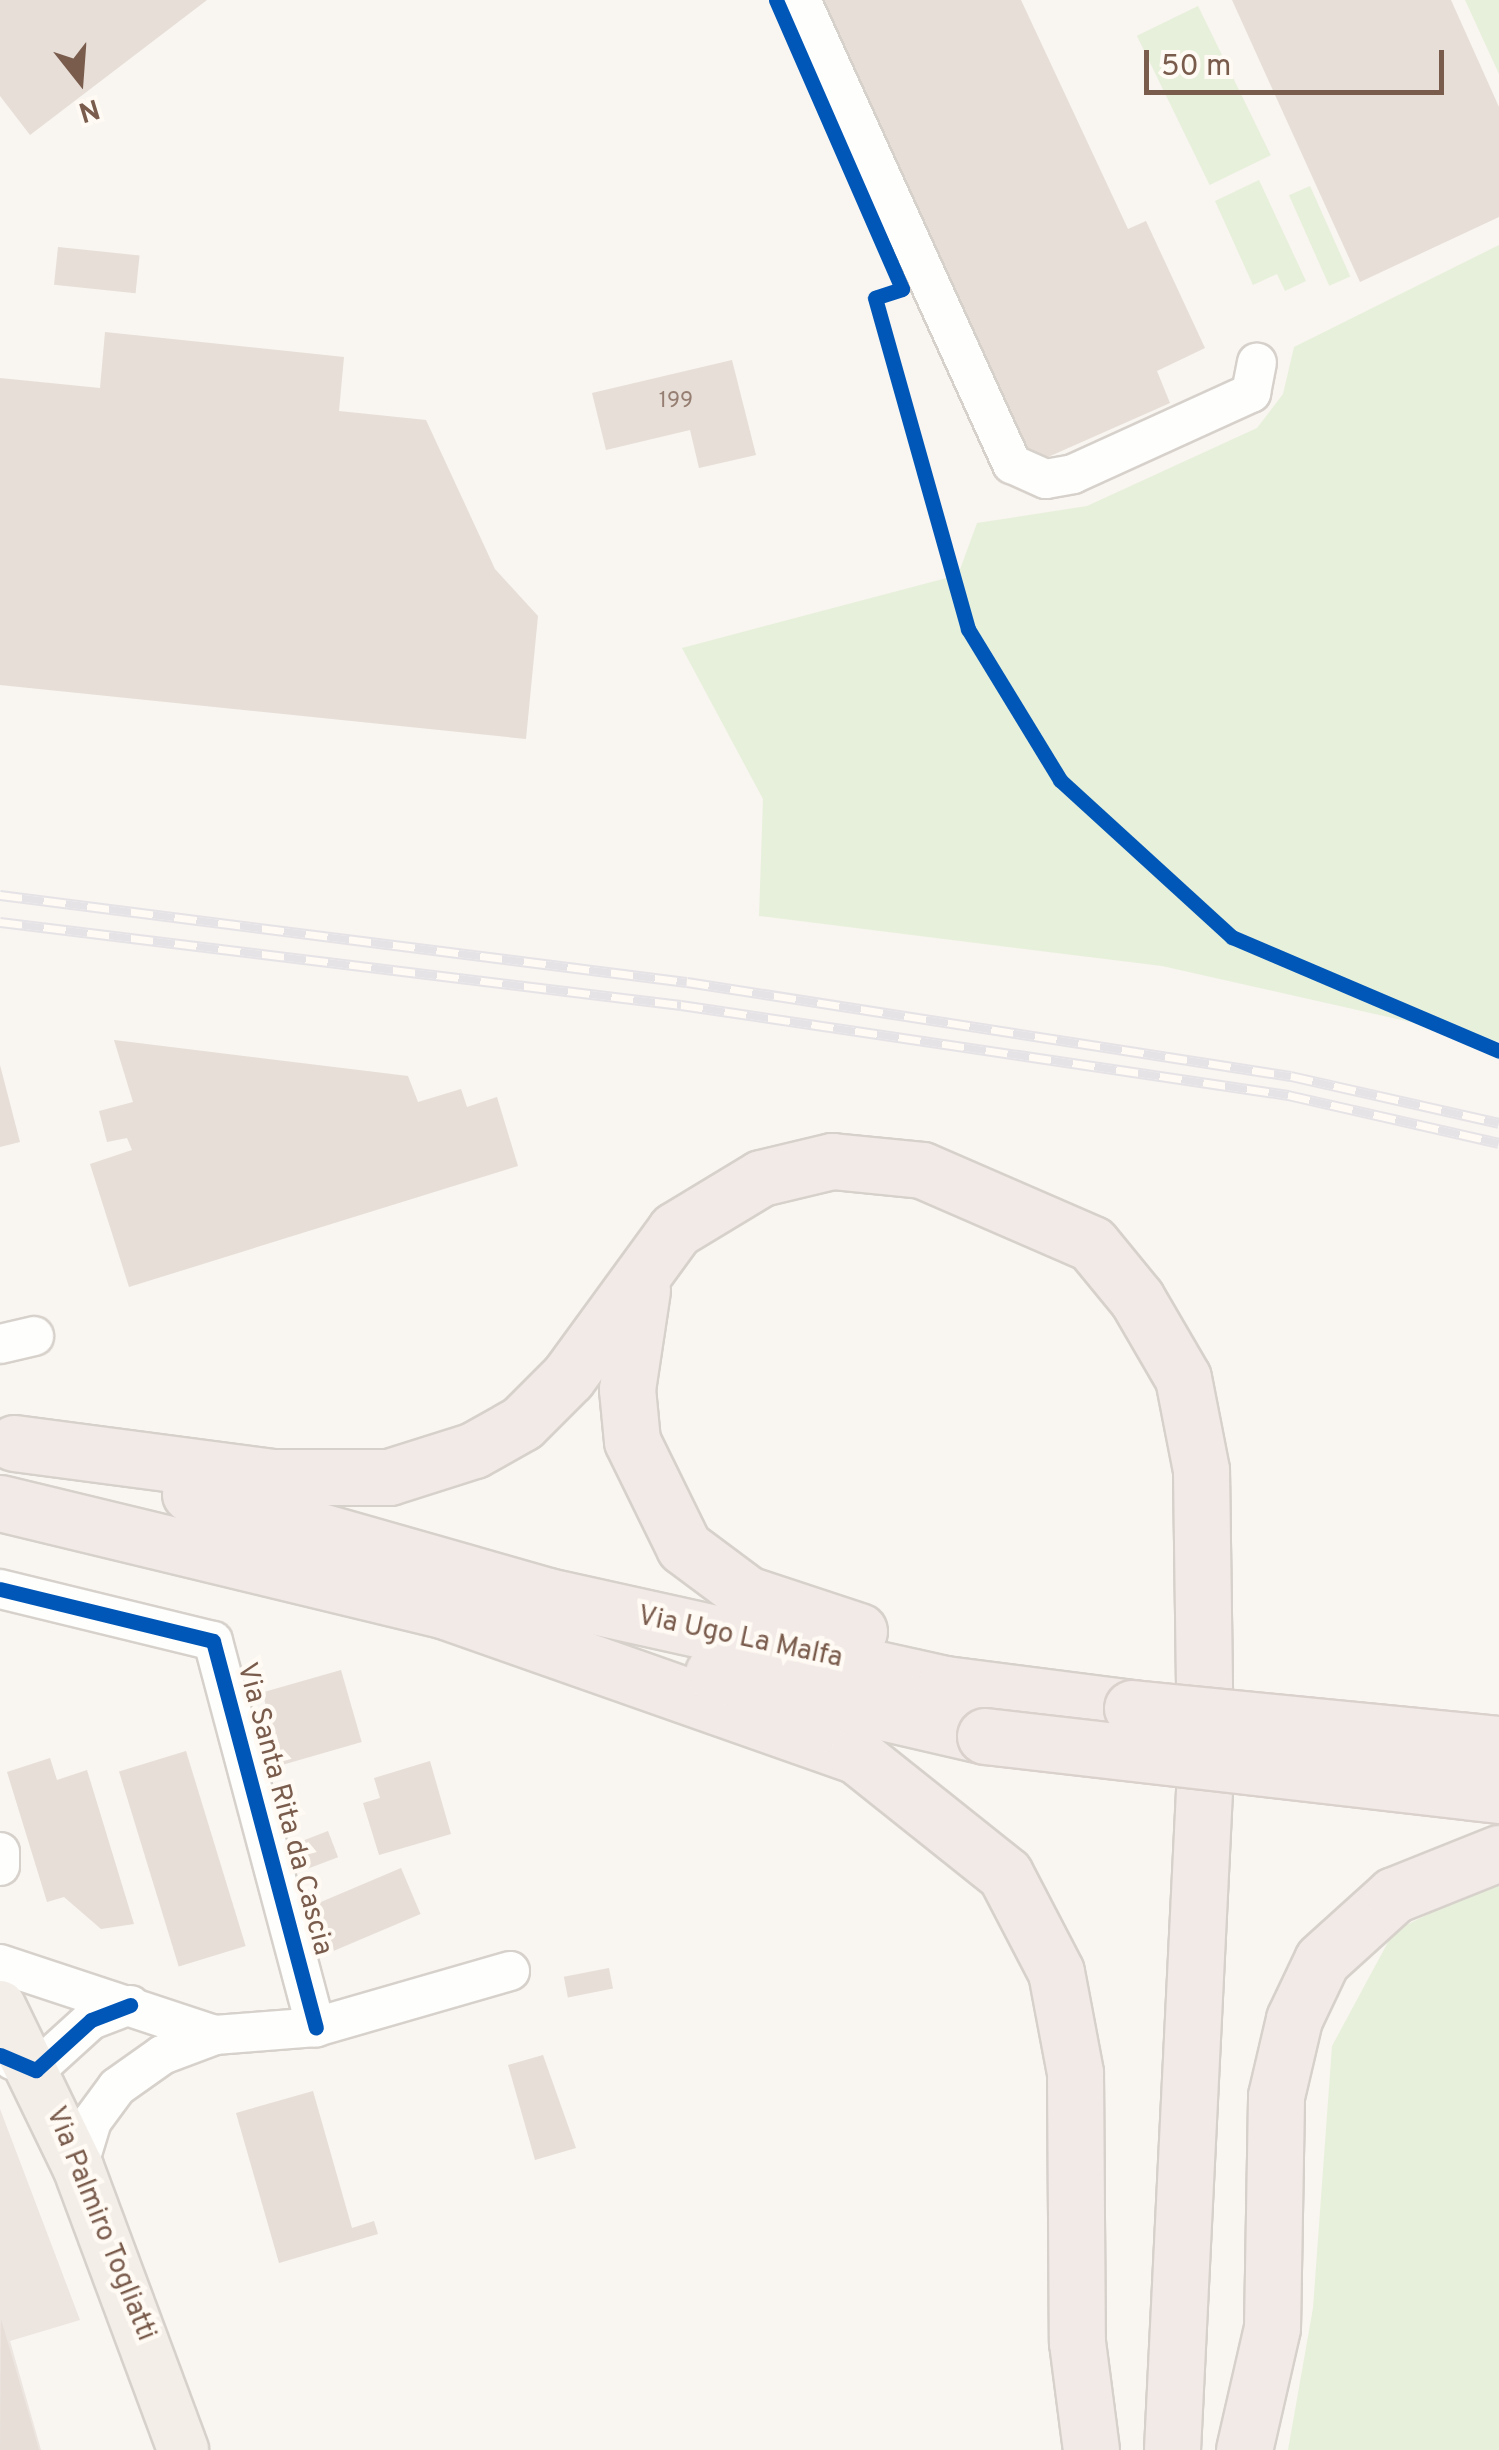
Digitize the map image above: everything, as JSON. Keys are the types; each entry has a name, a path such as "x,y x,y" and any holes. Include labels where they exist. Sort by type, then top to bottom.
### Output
{"highway":[{"path":"7,1441 274,1477 389,1477 474,1450 522,1423 643,1282 675,1230 760,1178 832,1160 922,1170 1092,1244 1138,1299 1184,1378 1201,1470 1206,1770 1172,2450"},
{"path":"643,1282 626,1388 632,1441 684,1547 748,1594 807,1616 1132,1708"},
{"name":"Via Ugo La Malfa","path":"7,1441 548,1596 945,1684 1132,1708 1499,1744"},
{"name":"Via Ugo La Malfa","path":"0,1503 985,1736 1499,1795"},
{"path":"440,1609 857,1756 1004,1874 1056,1972 1075,2073 1077,2342 1091,2450"},
{"path":"1244,2450 1272,2328 1276,2096 1294,2019 1322,1960 1394,1895 1499,1854"}],"main road":[{"name":"Via Palmiro Togliatti","path":"0,2006 18,2063 78,2167 183,2450"}],"street":[{"path":"800,0 1012,464 1046,479 1073,474 1251,392 1257,364"},
{"name":"Via Santa Rita da Cascia","path":"0,1588 213,1641 316,2028"},
{"path":"0,1852 0,1866"},
{"path":"0,1964 215,2034 316,2028 510,1971"},
{"path":"18,2063 90,2020 130,2005"},
{"path":"78,2167 92,2121 116,2087 215,2034"}],"shaded area":[{"path":"0,2109 80,2320 10,2341 41,2450 0,2450"}],"green space":[{"path":"1465,0 1499,0 1499,74"},
{"path":"1198,6 1271,155 1210,185 1137,36"},
{"path":"1259,180 1306,281 1285,291 1277,274 1253,285 1215,201"},
{"path":"1310,186 1350,276 1329,286 1289,195"},
{"path":"1499,245 1499,1042 1162,966 759,916 763,799 682,648 958,575 977,523 1087,506 1257,428 1283,394 1294,347"},
{"path":"1499,1879 1499,2450 1288,2450 1313,2308 1332,2046 1394,1931"}],"building":[{"path":"0,0 207,0 30,135 0,96"},
{"path":"822,0 1021,0 1128,229 1146,221 1205,348 1157,371 1170,403 1048,457 1022,447"},
{"path":"1232,0 1451,0 1499,107 1499,217 1360,282"},
{"path":"58,247 140,256 136,293 54,285"},
{"path":"105,332 344,357 339,411 426,420 495,569 538,616 526,739 0,685 0,378 100,388"},
{"path":"732,360 756,455 699,468 690,430 606,450 592,393"},
{"path":"114,1040 408,1076 418,1102 461,1089 467,1107 497,1097 518,1166 129,1287 90,1164 132,1150 127,1138 107,1142 99,1111 133,1102"},
{"path":"0,1065 20,1142 0,1147"},
{"path":"341,1670 362,1742 283,1765 262,1693"},
{"path":"186,1751 246,1946 179,1967 119,1771"},
{"path":"50,1758 57,1780 87,1770 134,1924 101,1929 64,1897 47,1902 7,1772"},
{"path":"430,1761 451,1834 379,1855 363,1803 380,1798 374,1778"},
{"path":"328,1831 338,1857 308,1869 298,1842"},
{"path":"401,1868 421,1914 334,1951 314,1905"},
{"path":"609,1968 613,1989 568,1997 564,1977"},
{"path":"543,2055 576,2148 535,2160 508,2065"},
{"path":"313,2091 352,2228 374,2221 378,2234 279,2263 236,2113"},
{"path":"1,2319 32,2425 39,2450 0,2450"}],"railway":[{"path":"0,895 687,982 1291,1076 1499,1123"},
{"path":"0,922 681,1005 1288,1095 1499,1143"}],"cycle path":[{"path":"776,0 902,289 875,298 968,629 1060,780 1232,937 1499,1051"},
{"path":"0,1589 213,1641 316,2027"},
{"path":"0,2055 36,2070 91,2020 130,2005"}]}
